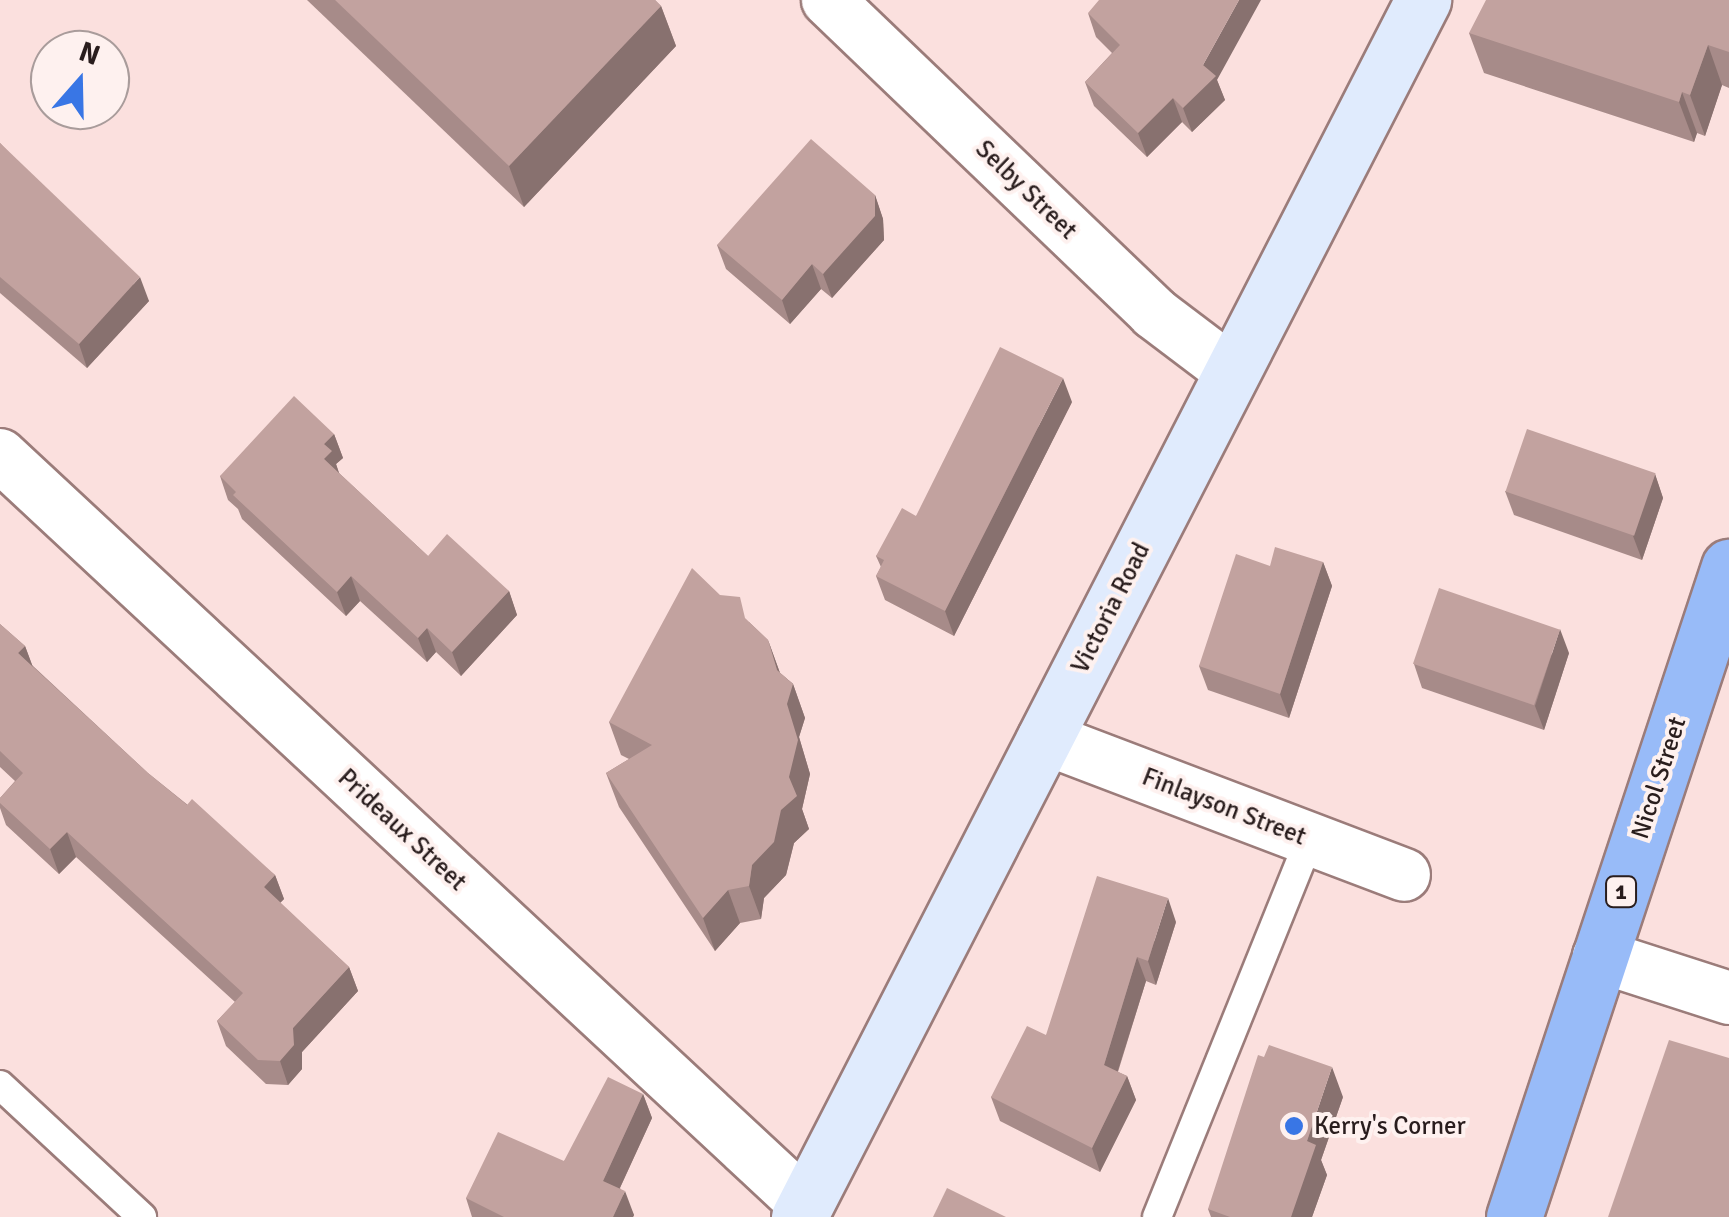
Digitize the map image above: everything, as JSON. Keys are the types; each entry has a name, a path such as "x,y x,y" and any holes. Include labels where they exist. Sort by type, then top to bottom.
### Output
{"highway":[{"name":"Nicol Street","path":"1514,1217 1729,567"}],"street":[{"name":"Selby Street","path":"828,0 1154,313 1232,372"},
{"name":"Victoria Road","path":"802,1211 1423,0"},
{"name":"Prideaux Street","path":"0,455 802,1211"},
{"name":"Finlayson Street","path":"1044,738 1404,875"},
{"path":"1599,956 1729,998"}],"lane":[{"path":"1157,1217 1309,840"},
{"path":"0,1085 142,1217"}],"building":[{"path":"335,0 655,0 661,6 509,166"},
{"path":"1099,0 1239,0 1203,65 1216,76 1183,108 1173,98 1138,133 1085,82 1120,45 1088,13"},
{"path":"1486,0 1729,0 1729,52 1708,45 1690,95 1682,92 1679,102 1469,33"},
{"path":"811,139 875,195 875,216 823,274 812,264 782,300 717,245"},
{"path":"0,143 140,277 79,344 0,277"},
{"path":"1000,347 1063,378 945,611 876,576 884,560 876,556 902,508 916,516"},
{"path":"294,396 334,434 324,444 332,451 324,459 428,556 447,534 509,591 452,652 427,628 418,638 351,576 337,592 233,495 236,492 220,476"},
{"path":"1527,429 1656,473 1634,536 1506,491"},
{"path":"1275,547 1323,562 1280,694 1199,666 1236,554 1270,566"},
{"path":"692,568 720,595 740,597 745,618 768,640 777,670 793,684 787,704 798,740 789,777 797,796 781,810 774,842 752,865 749,886 728,890 703,918 606,773 652,745 609,722"},
{"path":"1439,588 1560,630 1534,705 1413,664"},
{"path":"0,624 25,646 18,653 148,773 187,805 192,799 275,875 264,887 349,967 293,1028 294,1045 280,1061 258,1060 217,1021 243,993 67,832 50,849 0,803 0,798 23,773 0,751"},
{"path":"1097,876 1168,898 1148,961 1137,957 1104,1065 1127,1076 1092,1148 991,1097 1027,1026 1046,1035"},
{"path":"1669,1040 1729,1058 1729,1217 1608,1217"},
{"name":"Kerry's Corner","path":"1269,1045 1332,1067 1307,1141 1316,1145 1291,1217 1230,1217 1208,1209 1258,1055 1264,1057"},
{"path":"608,1077 643,1094 603,1181 625,1191 613,1217 504,1217 466,1198 498,1132 564,1161"},
{"path":"947,1188 1006,1217 933,1217"}],"place":[{"name":"Kerry's Corner","path":"1294,1126"}]}
